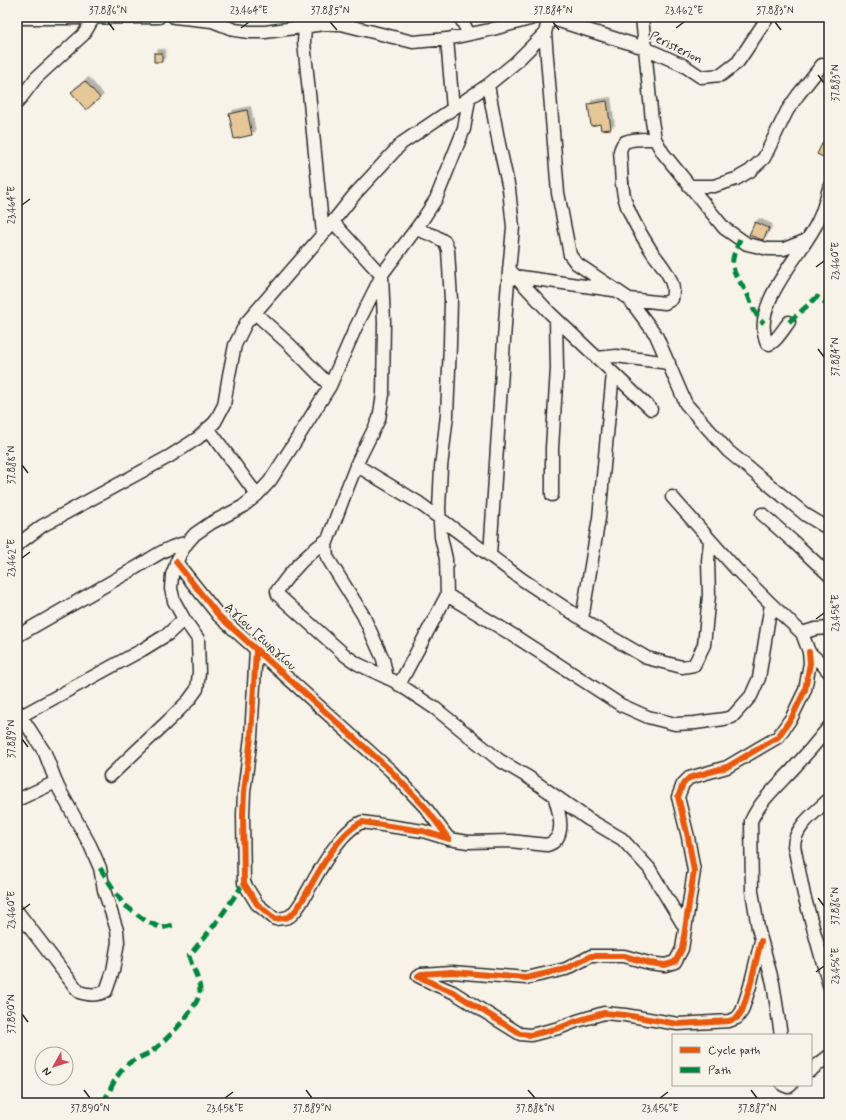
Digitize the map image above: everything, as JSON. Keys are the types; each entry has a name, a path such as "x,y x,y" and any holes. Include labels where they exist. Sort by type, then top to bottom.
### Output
{"street":[{"path":"17,104 36,78 84,34 94,17"},
{"path":"17,18 159,17"},
{"path":"174,17 210,19 235,30 249,32 265,32 340,24 413,42 447,39 537,17"},
{"path":"460,17 469,34"},
{"path":"548,17 545,33 558,193 570,255 576,263 629,299 656,335 675,375 679,390 686,404 728,451 806,515 829,528"},
{"name":"Peristerion","path":"548,17 645,48 683,65 702,76 721,76 738,62 768,17"},
{"path":"642,17 652,121 655,139 663,153 724,228 747,244 768,249 784,249 807,240"},
{"path":"305,27 304,42 323,234"},
{"path":"17,545 42,526 170,456 198,438 215,422 224,405 235,345 246,323 323,234 355,194 402,143 488,85 515,64 545,33"},
{"path":"447,39 453,109"},
{"path":"689,186 714,186 736,179 750,171 764,158 787,111 822,65"},
{"path":"488,85 509,189 513,227 490,555"},
{"path":"110,776 169,720 197,689 199,673 198,640 174,601 171,589 172,575 176,562 187,543 195,534 242,507 257,495 270,481 330,386 358,323 382,276 436,199 464,129 469,99"},
{"path":"629,299 665,303 672,299 673,293 670,278 637,227 627,207 622,190 620,151 622,146 625,142 640,139 655,139"},
{"path":"790,322 775,341 769,344 767,343 763,328 772,293 817,224 829,188"},
{"path":"333,222 382,276 384,322 383,394 379,419 356,465 328,539 326,545 327,557 363,615 383,659 387,678"},
{"path":"399,685 447,595 446,560 441,537 440,481 447,415 450,345 451,300 448,250 445,242 435,236 416,229"},
{"path":"511,272 617,290"},
{"path":"511,272 556,320 651,409"},
{"path":"255,314 290,345 330,386"},
{"path":"552,495 552,448 557,369 556,320"},
{"path":"597,358 616,356 669,363"},
{"path":"582,619 599,518 613,373"},
{"path":"208,428 257,495"},
{"path":"356,465 419,503 523,580 582,619 647,658 682,667 694,665 704,645 709,595 708,561 710,541"},
{"path":"672,497 710,541 771,604 802,633 809,652 810,663 805,690 792,717 778,737 728,767 689,778 683,784 678,797 688,837 694,871 682,949 675,962 665,965 649,963 624,956 591,956 566,969 526,978 452,972 421,974 418,976 453,992 520,1034 531,1035 559,1028 604,1013 678,1024 729,1020 737,1018 742,1010 750,986 761,941"},
{"path":"762,514 829,576"},
{"path":"328,539 314,549 293,570 277,591 278,595 346,656 358,664 399,685 436,709 499,760 528,777 588,819 622,839 649,868 685,928"},
{"path":"17,636 164,551 187,543"},
{"name":"Αγίου Γεωργίου","path":"176,562 220,616 390,772 425,807 449,839"},
{"path":"447,595 516,637 621,705 648,717 674,724 695,723 732,717 751,696 759,678 771,604"},
{"path":"17,911 79,992 89,995 99,995 106,991 113,971 118,942 117,930 104,890 100,868 90,845 75,820 56,782 45,753 18,715 142,650 168,634 184,619"},
{"path":"802,633 814,629 829,628"},
{"path":"256,650 251,737 244,792 244,883 257,904 275,918 290,916 300,904 324,862 340,840 357,824 362,822 423,831 449,839 468,842 510,841 547,845 552,844 560,834 559,811 554,795"},
{"path":"809,652 829,672"},
{"path":"780,1034 773,983 758,928 752,891 751,821 756,811 764,801 829,727"},
{"path":"17,800 56,782"},
{"path":"829,799 798,829 794,839 794,846 804,895 829,985"},
{"path":"812,1069 829,1056"}],"building":[{"path":"154,53 162,53 162,62 154,62"},
{"path":"85,81 100,98 86,110 71,92"},
{"path":"607,101 611,129 601,130 600,124 591,126 588,104"},
{"path":"247,110 252,135 234,139 229,114"},
{"path":"823,142 829,145 829,160 817,154"},
{"path":"755,222 769,228 763,240 749,235"}],"marked path":[{"path":"740,239 733,259 734,270 736,276 746,291 755,312 764,323"},
{"path":"789,322 817,297 829,305"},
{"path":"100,868 123,904 146,921 161,928 173,925"},
{"path":"103,1103 120,1072 132,1061 155,1049 171,1034 194,1006 198,998 200,987 189,956 216,923 244,883"}],"cycle path":[{"path":"176,562 219,616 391,771 425,807 449,839 423,831 362,822 353,827 337,844 299,906 290,916 275,919 257,904 244,883 243,815 244,792 251,737 256,650"},
{"path":"761,941 742,1011 737,1018 729,1021 678,1024 604,1013 559,1028 531,1035 520,1034 453,992 418,976 421,974 452,972 526,978 566,969 591,956 624,956 649,963 665,965 675,962 682,949 694,871 688,837 678,797 683,784 689,778 727,767 778,737 792,717 805,690 810,663 809,652"}]}
